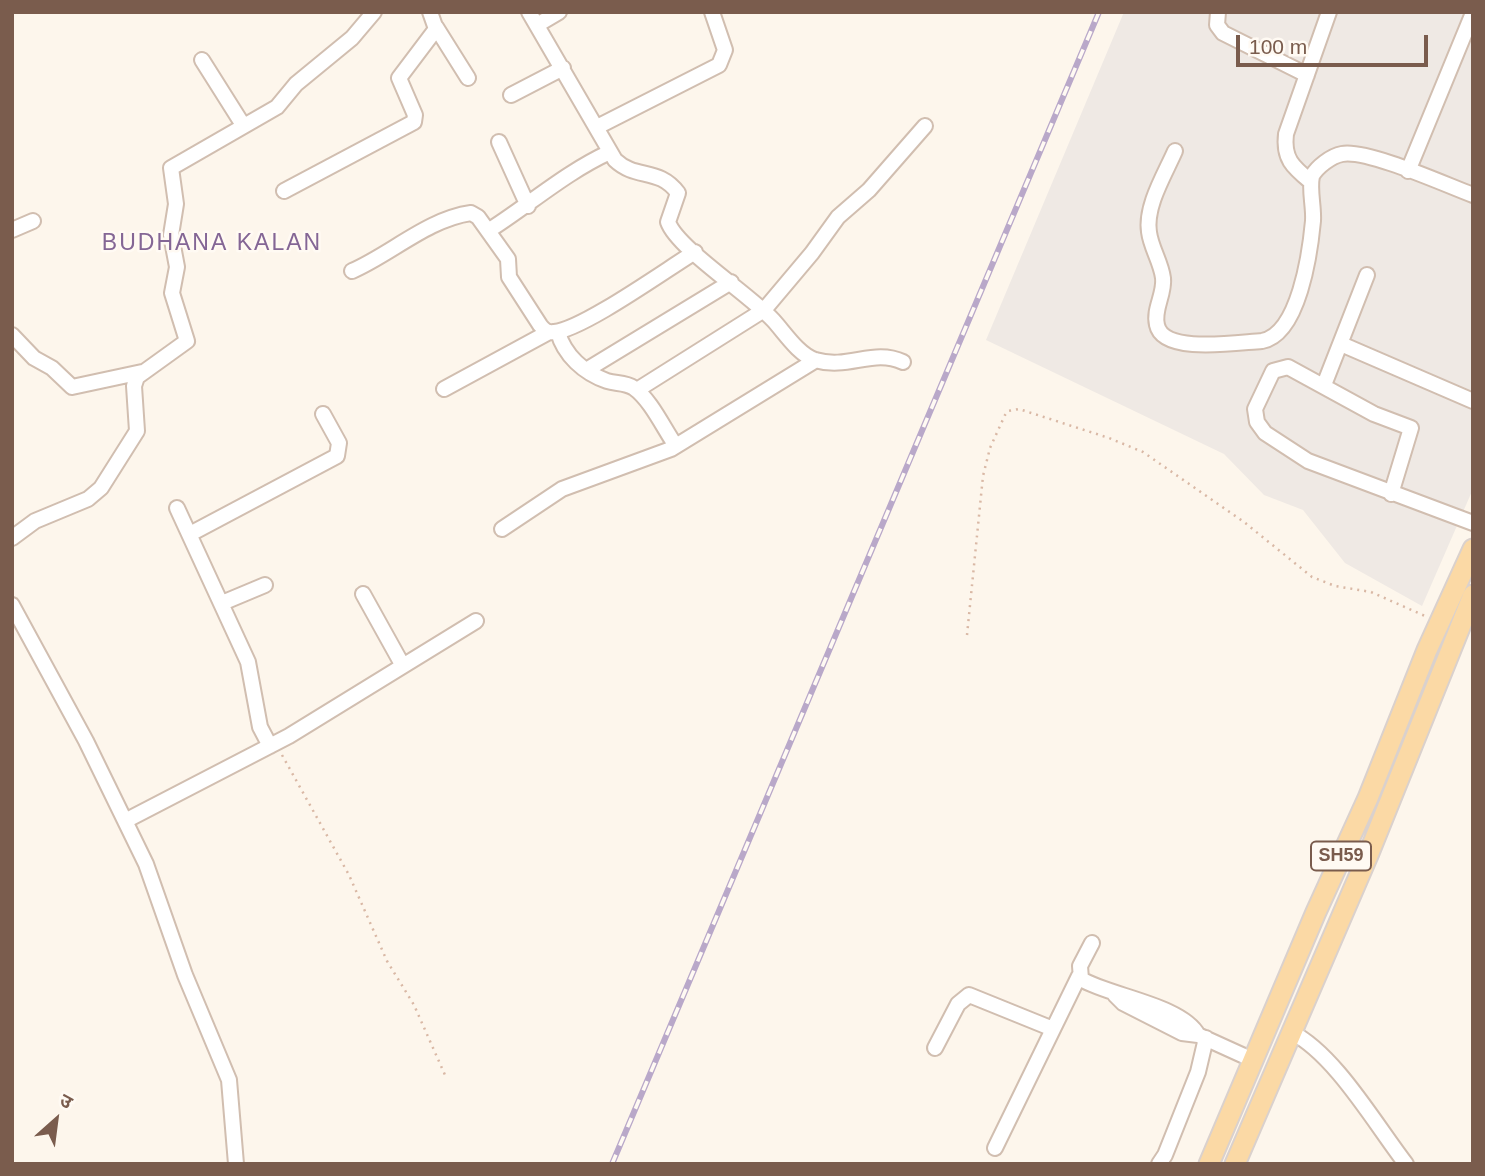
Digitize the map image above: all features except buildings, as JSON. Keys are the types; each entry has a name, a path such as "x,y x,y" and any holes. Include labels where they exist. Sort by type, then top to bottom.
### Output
{"main road":[{"name":"SH59","path":"1209,1164 1473,549"},
{"name":"SH59","path":"1235,1164 1369,853 1473,595"}],"street":[{"path":"12,538 35,521 89,499 101,488 137,431 134,381 142,372 183,346 187,339 172,293 177,267 171,235 176,204 170,170 177,163 277,107 296,84 352,38 374,12"},
{"path":"430,12 436,27 468,78"},
{"path":"559,12 533,19 610,152 626,168 670,182 678,196 668,225 695,252 764,310 803,353 816,360 853,363 878,355 904,362"},
{"path":"597,127 719,65 725,50 712,12"},
{"path":"1218,12 1217,25 1223,33 1307,75"},
{"path":"1311,182 1292,166 1284,148 1286,134 1329,12"},
{"path":"1408,171 1473,13"},
{"path":"284,191 414,122 415,116 400,75 436,27"},
{"path":"202,60 243,125"},
{"path":"511,95 563,68"},
{"path":"637,390 764,310 838,217 879,180 925,126"},
{"path":"499,142 528,206"},
{"path":"1175,151 1152,206 1148,229 1164,281 1156,312 1157,327 1173,341 1214,344 1262,341 1279,334 1290,317 1306,262 1313,219 1311,182 1315,171 1342,154 1366,157 1473,195"},
{"path":"488,231 528,206 574,170 610,152"},
{"path":"352,271 389,253 427,228 468,213 475,214 508,259 513,284 540,326 554,332 565,351 587,369 605,380 627,384 637,390 676,446"},
{"path":"12,230 33,221"},
{"path":"444,389 554,332 600,312 695,252"},
{"path":"1324,384 1367,275"},
{"path":"587,369 731,282"},
{"path":"12,335 34,358 52,368 72,387 142,372"},
{"path":"1340,344 1473,401"},
{"path":"502,529 562,489 633,466 676,446 816,360"},
{"path":"1391,494 1411,429 1374,414 1297,370 1277,368 1269,376 1256,405 1255,415 1259,427 1274,441 1308,461 1391,494 1473,523"},
{"path":"190,534 337,457 340,448 323,414"},
{"path":"177,508 250,669 261,727 272,745"},
{"path":"222,603 265,585"},
{"path":"363,594 403,666"},
{"path":"12,605 146,864 185,975 229,1080 236,1164"},
{"path":"125,821 272,745 476,621"},
{"path":"995,1147 1092,943"},
{"path":"1079,975 1115,995 1128,995 1150,1004 1192,1026 1202,1036 1253,1060"},
{"path":"935,1048 958,1004 969,995 1053,1029"},
{"path":"1291,1032 1307,1040 1324,1056 1406,1164"},
{"path":"1159,1164 1198,1072 1202,1036"}],"path":[{"path":"967,635 986,462 1005,415 1008,411 1019,409 1109,438 1143,453 1244,522 1312,577 1335,586 1371,592 1439,623"},
{"path":"272,745 349,875 387,961 414,1005 445,1075"}],"shaded area":[{"path":"1124,12 1473,12 1473,489 1422,606 1345,563 1303,510 1264,495 1224,454 986,340"}],"railway":[{"path":"612,1164 1099,12"}],"district":[{"name":"BUDHANA KALAN","path":"212,244"}]}
